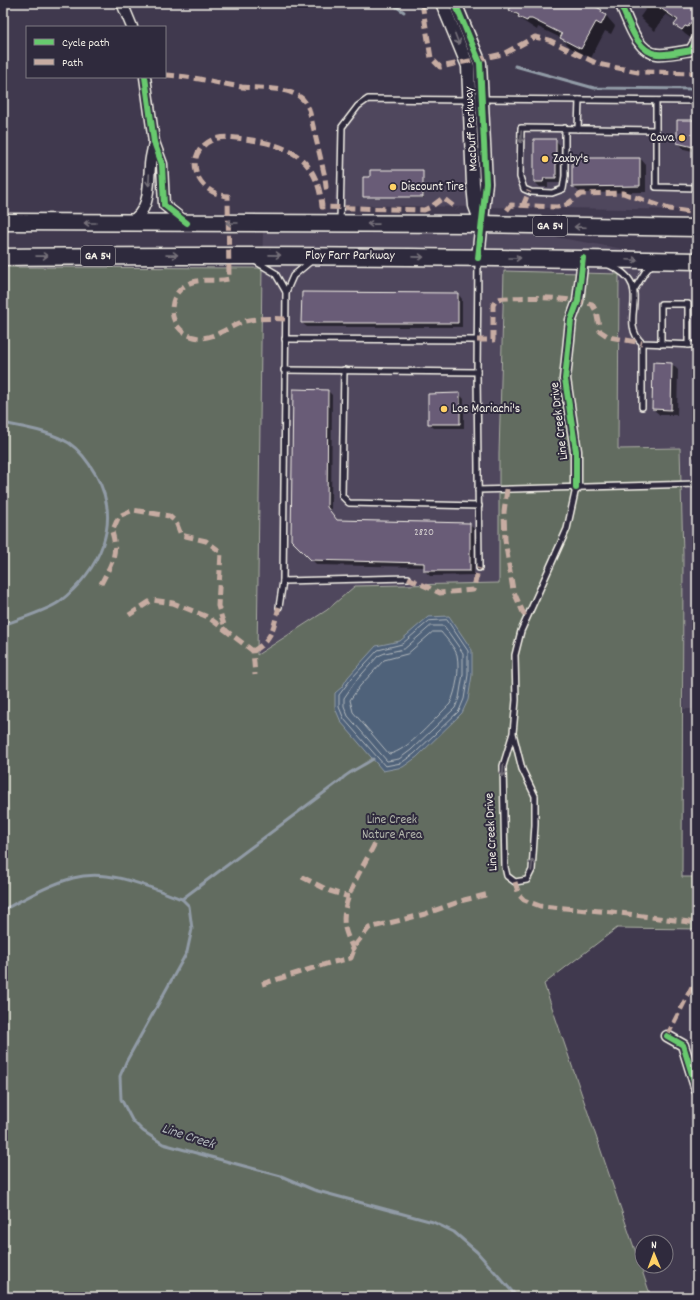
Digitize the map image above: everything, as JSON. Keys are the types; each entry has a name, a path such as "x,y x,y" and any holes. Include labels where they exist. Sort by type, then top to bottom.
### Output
{"main road":[{"name":"GA 54","path":"3,222 481,224 695,229"},
{"name":"Floy Farr Parkway","path":"3,257 235,255 588,258 697,261"}],"street":[{"path":"122,3 132,26"},
{"name":"MacDuff Parkway","path":"442,3 468,66 475,206 478,210 481,224"},
{"name":"MacDuff Parkway","path":"455,3 480,63 486,183 478,258"},
{"path":"620,3 638,42 647,51 656,54 691,50 697,40"},
{"path":"145,78 154,142 162,164 164,205 187,223"},
{"path":"129,223 141,214 146,203 154,142"},
{"name":"Line Creek Drive","path":"576,488 576,451 565,379 571,320 578,301 588,258"},
{"path":"667,1036 683,1045 697,1090"}],"lane":[{"path":"340,223 342,128 358,106 368,99 697,101"},
{"path":"578,129 579,100"},
{"path":"656,101 656,187 697,188"},
{"path":"565,128 565,176 563,189 552,193 531,192 524,189 520,177 521,128 565,128 656,130"},
{"path":"235,255 256,262 276,273 286,292"},
{"path":"279,607 283,581 286,292 293,276 303,266 319,256"},
{"path":"478,258 477,372 479,568"},
{"path":"588,258 624,272 631,281 634,290 633,330 636,338 642,343 697,345"},
{"path":"634,290 645,272 656,261"},
{"path":"661,344 661,304 688,304 688,345"},
{"path":"285,338 477,340"},
{"path":"642,343 642,407"},
{"path":"284,370 477,372"},
{"path":"344,370 342,496 349,503 478,506"},
{"path":"478,490 697,484"},
{"name":"Line Creek Drive","path":"513,734 522,769 535,796 532,870 527,880 515,882 507,876 505,867 503,766 513,734 516,700 515,654 521,631 567,529 576,488"},
{"path":"283,581 408,578"}],"shaded area":[{"path":"368,99 697,106 697,210 334,205 342,127"},
{"path":"481,224 697,262 697,709 684,709 680,448 618,449 619,274 504,271 499,454 499,583 250,662 263,231"}],"green space":[{"name":"Line Creek Nature Area","path":"3,267 262,268 257,655 327,610 355,586 499,583 499,454 504,271 619,274 618,449 680,448 683,554 682,877 697,877 697,929 617,928 544,984 634,1247 634,1274 643,1274 651,1297 3,1297"}],"water":[{"path":"449,616 472,650 472,675 468,700 462,713 417,757 403,767 383,771 341,722 335,708 335,693 342,687 348,677 376,646 400,641 428,617"}],"building":[{"path":"513,3 589,3 602,10 601,12 606,15 601,25 596,22 581,49 560,38 562,34 532,19 528,19 527,21 518,17 519,15 509,10"},
{"path":"653,3 697,3 697,13 688,27 685,26 682,30 674,25 678,20"},
{"path":"677,120 697,120 697,148 677,143"},
{"name":"Zaxby's","path":"534,139 556,139 556,178 544,178 543,182 534,182"},
{"path":"572,158 640,158 640,186 572,187"},
{"name":"Discount Tire","path":"370,170 423,170 423,197 363,197 363,177 370,177"},
{"path":"302,292 458,293 458,323 301,323"},
{"path":"653,362 672,363 671,410 652,409"},
{"path":"293,389 328,390 327,507 337,520 470,523 470,571 424,571 424,563 311,560 291,540"},
{"name":"Los Mariachi's","path":"460,393 460,424 428,424 428,394"}],"waterway":[{"path":"391,3 404,12"},
{"path":"515,66 594,88 697,89"},
{"name":"Line Creek","path":"3,423 45,433 61,439 73,446 91,466 96,475 104,493 107,511 107,528 103,545 95,561 73,590 54,605 32,615 3,625"},
{"path":"182,899 343,777 373,759"},
{"name":"Line Creek","path":"3,910 55,884 73,878 100,875 142,884 182,899 189,906 192,929 187,952 126,1062 120,1076 121,1099 132,1120 143,1131 163,1144 281,1176 314,1190 433,1222 454,1232 477,1252 517,1297"}],"marked path":[{"path":"422,3 431,58 440,67 503,54 535,37 549,40 598,64 638,72 697,73"},
{"path":"166,75 194,78 242,87 286,91 302,98 309,109 325,177 326,187 319,188"},
{"path":"285,319 265,318 245,321 220,333 200,338 185,333 178,327 174,320 172,312 173,303 176,295 182,288 190,283 204,280 229,279 228,196 217,194 207,188 196,172 195,163 197,154 203,146 212,140 224,137 245,139 275,145 288,150 307,166 314,177 319,190 322,207 424,210 431,207 443,198 457,209"},
{"path":"523,206 529,191"},
{"path":"507,210 511,205 557,207 566,205 581,194 623,193 669,209 697,213"},
{"path":"477,340 493,340 493,305 497,299 533,297 569,300 592,304 596,311 600,331 609,337 642,343"},
{"path":"507,489 504,512 505,540 513,590 526,619"},
{"path":"101,584 113,559 115,547 112,532 119,516 133,510 169,516 176,522 181,535 206,541 221,552 218,606 226,631"},
{"path":"408,578 440,593 473,590 479,568"},
{"path":"129,615 152,600 173,603 208,617 253,651 255,675"},
{"path":"253,651 265,642 271,632 279,607"},
{"path":"354,951 345,928 344,918 346,907 354,884 375,843"},
{"path":"302,877 330,891 349,897"},
{"path":"515,882 519,895 524,900 540,906 612,912 697,923"},
{"path":"262,984 329,963 351,958 356,944 369,928 425,914 464,900 489,894"},
{"path":"667,1036 697,977"}],"cycle path":[{"path":"455,3 480,63 486,183 478,258"},
{"path":"620,3 638,41 650,52 665,54 691,50 697,40"},
{"path":"145,78 154,142 162,164 164,205 187,223"},
{"path":"576,488 576,451 565,379 571,320 578,301 583,258"},
{"path":"667,1036 683,1045 697,1090"}],"place":[{"name":"Cava","path":"682,138"},
{"name":"Zaxby's","path":"545,159"},
{"name":"Discount Tire","path":"393,187"},
{"name":"Los Mariachi's","path":"444,409"}]}
